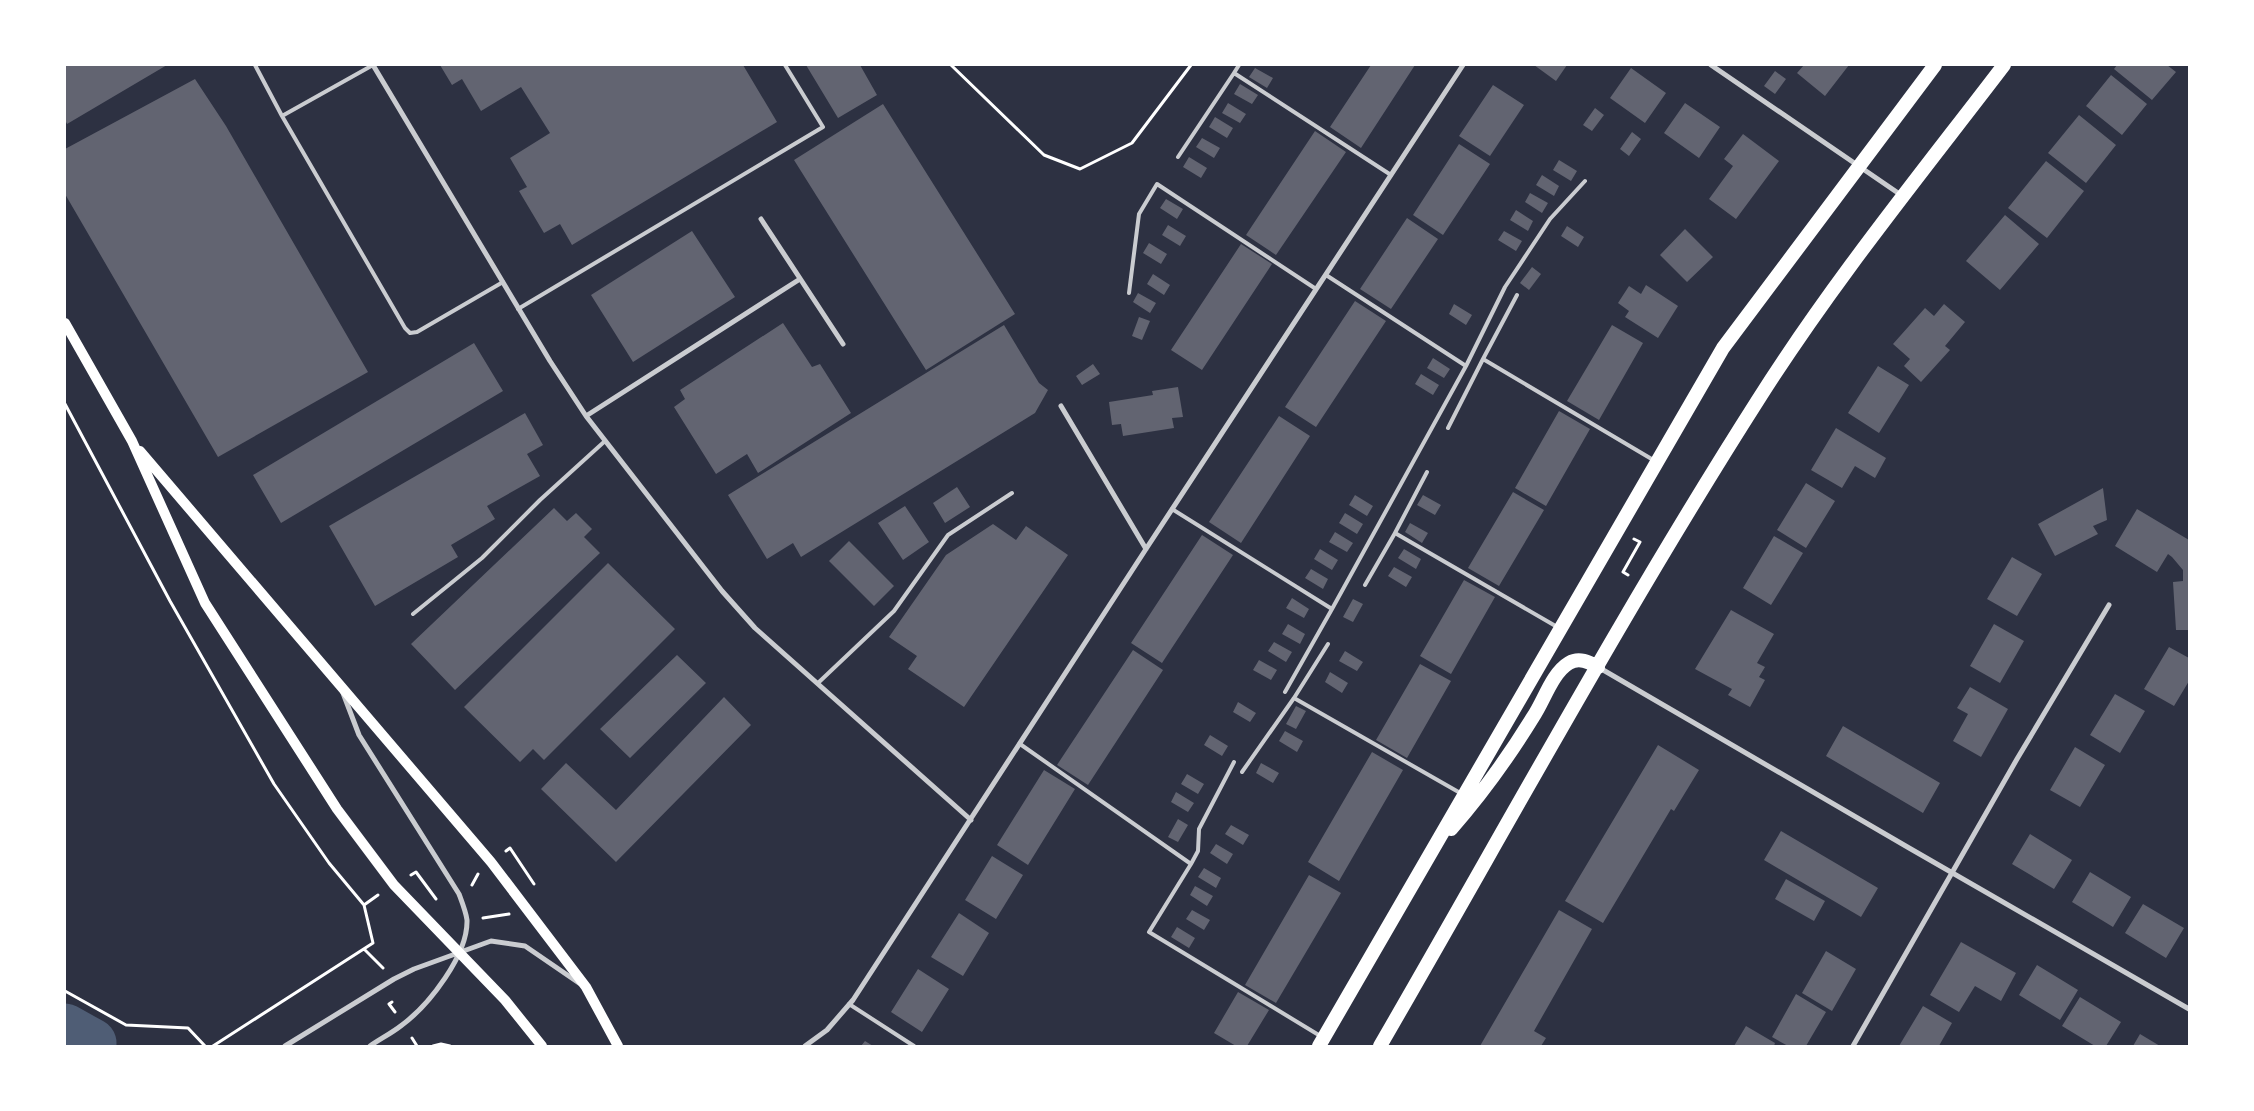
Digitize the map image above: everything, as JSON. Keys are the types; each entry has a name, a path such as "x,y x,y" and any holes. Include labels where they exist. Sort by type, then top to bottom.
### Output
{"highway":[{"path":"1321,1042 1723,348 1935,65"},
{"path":"1380,1046 1598,667 1759,397 1833,290 2004,65"},
{"path":"1431,852 1469,808 1533,717 1560,671 1572,661 1587,661 1598,667"}],"main road":[{"path":"65,324 132,441 205,603 337,809 394,885 505,1000 542,1046"},
{"path":"132,441 341,688 492,862 586,987 618,1046"}],"street":[{"path":"373,65 518,308 586,416 722,591 755,628 971,820"},
{"path":"805,1046 827,1030 849,1004 1463,65"},
{"path":"1711,65 1903,197"},
{"path":"761,219 843,344"},
{"path":"586,416 800,279"},
{"path":"1061,406 1146,548"},
{"path":"1853,1046 2018,759 2110,605"},
{"path":"1598,667 1757,761 1846,810 1952,874 2189,1009"},
{"path":"341,688 359,735 460,894 467,920 464,941 436,992 403,1025 370,1046"},
{"path":"285,1046 394,979 491,941 525,946 586,987"}],"lane":[{"path":"255,65 282,116 405,328 410,333 417,332 503,282"},
{"path":"282,116 373,65"},
{"path":"518,308 823,127 784,65"},
{"path":"1178,156 1239,65"},
{"path":"1234,73 1391,175"},
{"path":"1285,692 1466,366 1505,287 1550,219 1586,180"},
{"path":"1129,294 1139,214 1157,184 1316,289"},
{"path":"1326,275 1466,366"},
{"path":"1448,428 1517,295"},
{"path":"1483,359 1656,462"},
{"path":"413,614 482,558 540,500 605,441"},
{"path":"1365,585 1427,472"},
{"path":"818,683 894,611 948,534 1012,492"},
{"path":"1172,509 1332,610"},
{"path":"1395,533 1561,630"},
{"path":"1242,772 1294,698 1328,644"},
{"path":"1294,698 1464,796"},
{"path":"1020,744 1190,864"},
{"path":"1234,762 1199,829 1198,851 1149,932 1321,1042"},
{"path":"849,1004 914,1046"}],"path":[{"path":"951,65 1044,155 1080,169 1132,143 1192,65"},
{"path":"65,404 170,602 274,784 330,863 364,905 373,943 213,1046"},
{"path":"1617,530 1640,542 1623,572 1646,585"},
{"path":"510,848 535,886"},
{"path":"467,920 530,912"},
{"path":"65,991 126,1025 188,1028 204,1046"},
{"path":"433,1046 441,1044 450,1046"}],"building":[{"path":"65,65 167,65 67,124 65,120"},
{"path":"440,65 743,65 777,122 572,245 560,224 544,233 519,191 527,187 510,158 550,133 521,87 481,111 462,79 452,85"},
{"path":"806,65 860,65 877,95 838,118"},
{"path":"1371,65 1415,65 1361,148 1330,127"},
{"path":"1534,65 1567,65 1556,81"},
{"path":"1804,65 1849,65 1825,96 1797,73"},
{"path":"2117,65 2167,65 2176,72 2152,100 2114,69"},
{"path":"1255,68 1273,78 1267,88 1249,77"},
{"path":"1631,68 1666,93 1645,123 1610,98"},
{"path":"1775,71 1786,79 1775,94 1764,86"},
{"path":"2111,75 2147,104 2122,135 2086,106"},
{"path":"195,79 226,126 368,372 218,457 65,194 65,149"},
{"path":"1240,84 1258,95 1252,104 1234,94"},
{"path":"1493,85 1524,105 1490,156 1459,136"},
{"path":"1228,103 1246,114 1240,123 1222,113"},
{"path":"1685,103 1720,127 1699,158 1664,133"},
{"path":"883,104 1015,314 926,370 794,160"},
{"path":"1595,108 1604,115 1592,131 1583,125"},
{"path":"2079,115 2116,145 2086,183 2048,153"},
{"path":"1215,117 1233,128 1227,138 1209,127"},
{"path":"1315,131 1346,152 1276,255 1246,235"},
{"path":"1632,132 1641,139 1629,156 1620,149"},
{"path":"1743,134 1779,161 1736,219 1709,199 1733,166 1724,159"},
{"path":"1202,138 1220,148 1214,158 1196,147"},
{"path":"1459,144 1490,164 1443,235 1413,215"},
{"path":"1189,157 1207,168 1201,178 1183,167"},
{"path":"1559,160 1577,171 1571,181 1553,170"},
{"path":"2046,161 2084,191 2047,238 2008,208"},
{"path":"1542,175 1559,186 1554,196 1536,185"},
{"path":"1530,193 1548,203 1542,213 1525,202"},
{"path":"1166,199 1183,209 1177,219 1160,208"},
{"path":"1516,210 1533,221 1528,231 1510,220"},
{"path":"2005,215 2039,244 2000,290 1966,261"},
{"path":"1407,218 1438,239 1391,309 1360,289"},
{"path":"1168,225 1186,236 1180,246 1162,235"},
{"path":"1567,226 1584,237 1578,247 1561,236"},
{"path":"1685,229 1713,257 1687,282 1660,255"},
{"path":"692,231 735,297 633,362 591,295"},
{"path":"1504,231 1522,241 1516,251 1498,240"},
{"path":"1149,243 1167,254 1161,264 1143,253"},
{"path":"1241,244 1272,264 1202,370 1171,350"},
{"path":"1532,267 1541,274 1529,290 1520,283"},
{"path":"1153,274 1170,285 1164,295 1147,284"},
{"path":"1646,285 1678,306 1658,338 1625,317 1629,311 1618,303 1629,286 1641,294"},
{"path":"1138,293 1156,303 1150,313 1133,302"},
{"path":"1355,301 1386,321 1316,427 1285,407"},
{"path":"1454,304 1472,315 1466,325 1449,314"},
{"path":"1944,304 1965,322 1945,346 1950,350 1921,382 1904,366 1910,359 1893,344 1925,308 1934,316"},
{"path":"1139,317 1150,321 1142,340 1132,336"},
{"path":"783,323 812,367 820,364 851,413 758,473 747,454 716,474 674,407 685,399 680,390"},
{"path":"1004,325 1039,383 1048,390 1035,413 801,557 793,543 767,559 728,495"},
{"path":"1612,325 1643,343 1599,420 1567,401"},
{"path":"474,343 503,391 281,523 253,475"},
{"path":"1433,358 1450,369 1444,378 1427,368"},
{"path":"1093,364 1100,374 1082,385 1076,376"},
{"path":"1878,366 1909,385 1879,433 1848,413"},
{"path":"1421,374 1439,385 1433,395 1415,384"},
{"path":"1178,387 1183,417 1172,418 1174,428 1123,436 1121,424 1112,425 1109,402 1153,395 1152,391"},
{"path":"1559,411 1590,429 1546,506 1515,488"},
{"path":"525,413 543,445 527,454 540,476 487,506 495,519 451,545 458,557 375,606 329,526"},
{"path":"1279,416 1310,436 1241,543 1209,522"},
{"path":"1836,428 1886,458 1875,478 1855,466 1842,488 1811,470"},
{"path":"1806,483 1835,501 1806,548 1777,530"},
{"path":"957,487 970,507 945,523 933,503"},
{"path":"2103,488 2107,520 2093,526 2098,534 2055,556 2038,524"},
{"path":"1513,492 1544,510 1499,586 1468,568"},
{"path":"1355,495 1373,506 1367,516 1349,505"},
{"path":"1423,495 1441,505 1435,515 1417,505"},
{"path":"905,506 929,542 903,560 878,523"},
{"path":"554,508 567,521 576,513 592,529 584,537 600,553 455,690 411,644"},
{"path":"2137,509 2189,540 2189,630 2176,630 2173,582 2183,581 2183,570 2172,557 2168,554 2157,572 2115,546"},
{"path":"1345,513 1363,524 1357,534 1339,523"},
{"path":"1410,523 1428,533 1422,543 1405,532"},
{"path":"993,524 1016,540 1026,526 1068,555 964,707 908,669 917,656 889,637 946,555"},
{"path":"1335,532 1353,543 1347,552 1329,542"},
{"path":"1202,535 1233,555 1162,663 1131,643"},
{"path":"1774,536 1803,553 1771,605 1743,588"},
{"path":"849,541 894,586 874,606 829,561"},
{"path":"1320,549 1338,560 1332,570 1314,559"},
{"path":"1404,549 1421,559 1416,569 1398,558"},
{"path":"2012,557 2042,574 2017,616 1987,599"},
{"path":"608,563 675,629 544,760 533,749 520,762 464,707"},
{"path":"1394,567 1412,577 1406,587 1388,576"},
{"path":"1311,569 1328,579 1323,589 1305,578"},
{"path":"1464,580 1495,597 1451,674 1420,656"},
{"path":"1292,598 1309,609 1304,618 1286,608"},
{"path":"1353,599 1363,604 1353,622 1343,617"},
{"path":"1731,610 1774,634 1757,663 1765,667 1759,677 1765,680 1750,707 1728,695 1732,689 1695,669"},
{"path":"1288,624 1305,634 1300,644 1282,634"},
{"path":"1994,624 2024,641 2000,683 1970,666"},
{"path":"1274,642 1292,652 1286,662 1268,651"},
{"path":"2169,647 2189,658 2189,681 2174,706 2144,689"},
{"path":"1133,650 1163,670 1088,785 1057,765"},
{"path":"1345,651 1363,662 1357,671 1339,661"},
{"path":"677,655 706,683 630,758 600,729"},
{"path":"1259,660 1277,670 1271,680 1253,670"},
{"path":"1420,664 1451,681 1407,758 1376,740"},
{"path":"1330,672 1348,683 1342,693 1325,682"},
{"path":"1970,687 2008,709 1981,757 1953,741 1968,714 1957,708"},
{"path":"2115,694 2145,711 2120,753 2090,735"},
{"path":"724,697 751,725 616,862 541,789 566,763 616,810"},
{"path":"1238,702 1256,713 1250,722 1233,712"},
{"path":"1296,706 1306,711 1296,729 1286,724"},
{"path":"1843,726 1940,783 1923,813 1826,756"},
{"path":"1285,731 1303,741 1297,752 1279,741"},
{"path":"1210,735 1228,746 1222,756 1204,745"},
{"path":"1658,745 1699,770 1674,811 1671,809 1603,923 1565,901"},
{"path":"2075,747 2105,765 2080,807 2050,790"},
{"path":"1372,752 1403,770 1339,881 1308,862"},
{"path":"1261,763 1279,773 1273,783 1256,773"},
{"path":"1044,770 1075,789 1028,865 997,845"},
{"path":"1187,774 1204,784 1198,794 1181,784"},
{"path":"1176,792 1194,803 1188,812 1171,802"},
{"path":"1178,819 1188,825 1178,842 1168,837"},
{"path":"1231,825 1249,835 1243,845 1225,834"},
{"path":"1781,831 1878,888 1861,917 1764,860"},
{"path":"2030,834 2072,860 2054,889 2012,864"},
{"path":"1216,844 1233,854 1227,864 1210,853"},
{"path":"992,856 1023,875 996,919 965,900"},
{"path":"1204,868 1221,878 1216,888 1198,877"},
{"path":"2090,872 2131,897 2113,927 2072,902"},
{"path":"1309,875 1341,893 1276,1003 1245,985"},
{"path":"1786,879 1825,901 1814,921 1775,899"},
{"path":"1195,886 1213,896 1207,906 1190,895"},
{"path":"2143,904 2184,928 2166,958 2125,933"},
{"path":"1192,910 1210,920 1204,930 1186,919"},
{"path":"1559,910 1592,929 1534,1031 1546,1038 1541,1046 1480,1046"},
{"path":"959,913 989,933 963,976 931,957"},
{"path":"1177,927 1195,938 1189,948 1171,937"},
{"path":"1961,942 2016,973 2001,1001 1975,986 1959,1012 1930,995"},
{"path":"1826,951 1856,969 1832,1011 1802,993"},
{"path":"2037,965 2078,990 2060,1020 2019,995"},
{"path":"918,969 949,989 922,1032 891,1012"},
{"path":"1238,992 1269,1010 1247,1046 1236,1046 1214,1033"},
{"path":"1796,994 1826,1012 1806,1046 1788,1046 1772,1037"},
{"path":"2080,997 2121,1022 2106,1046 2095,1046 2062,1026"},
{"path":"1923,1006 1952,1023 1939,1046 1899,1046"},
{"path":"1746,1026 1775,1043 1774,1046 1734,1046"},
{"path":"2140,1034 2160,1046 2133,1046"},
{"path":"865,1041 873,1046 861,1046"}],"waterway":[{"path":"65,1028 92,1043"}]}
